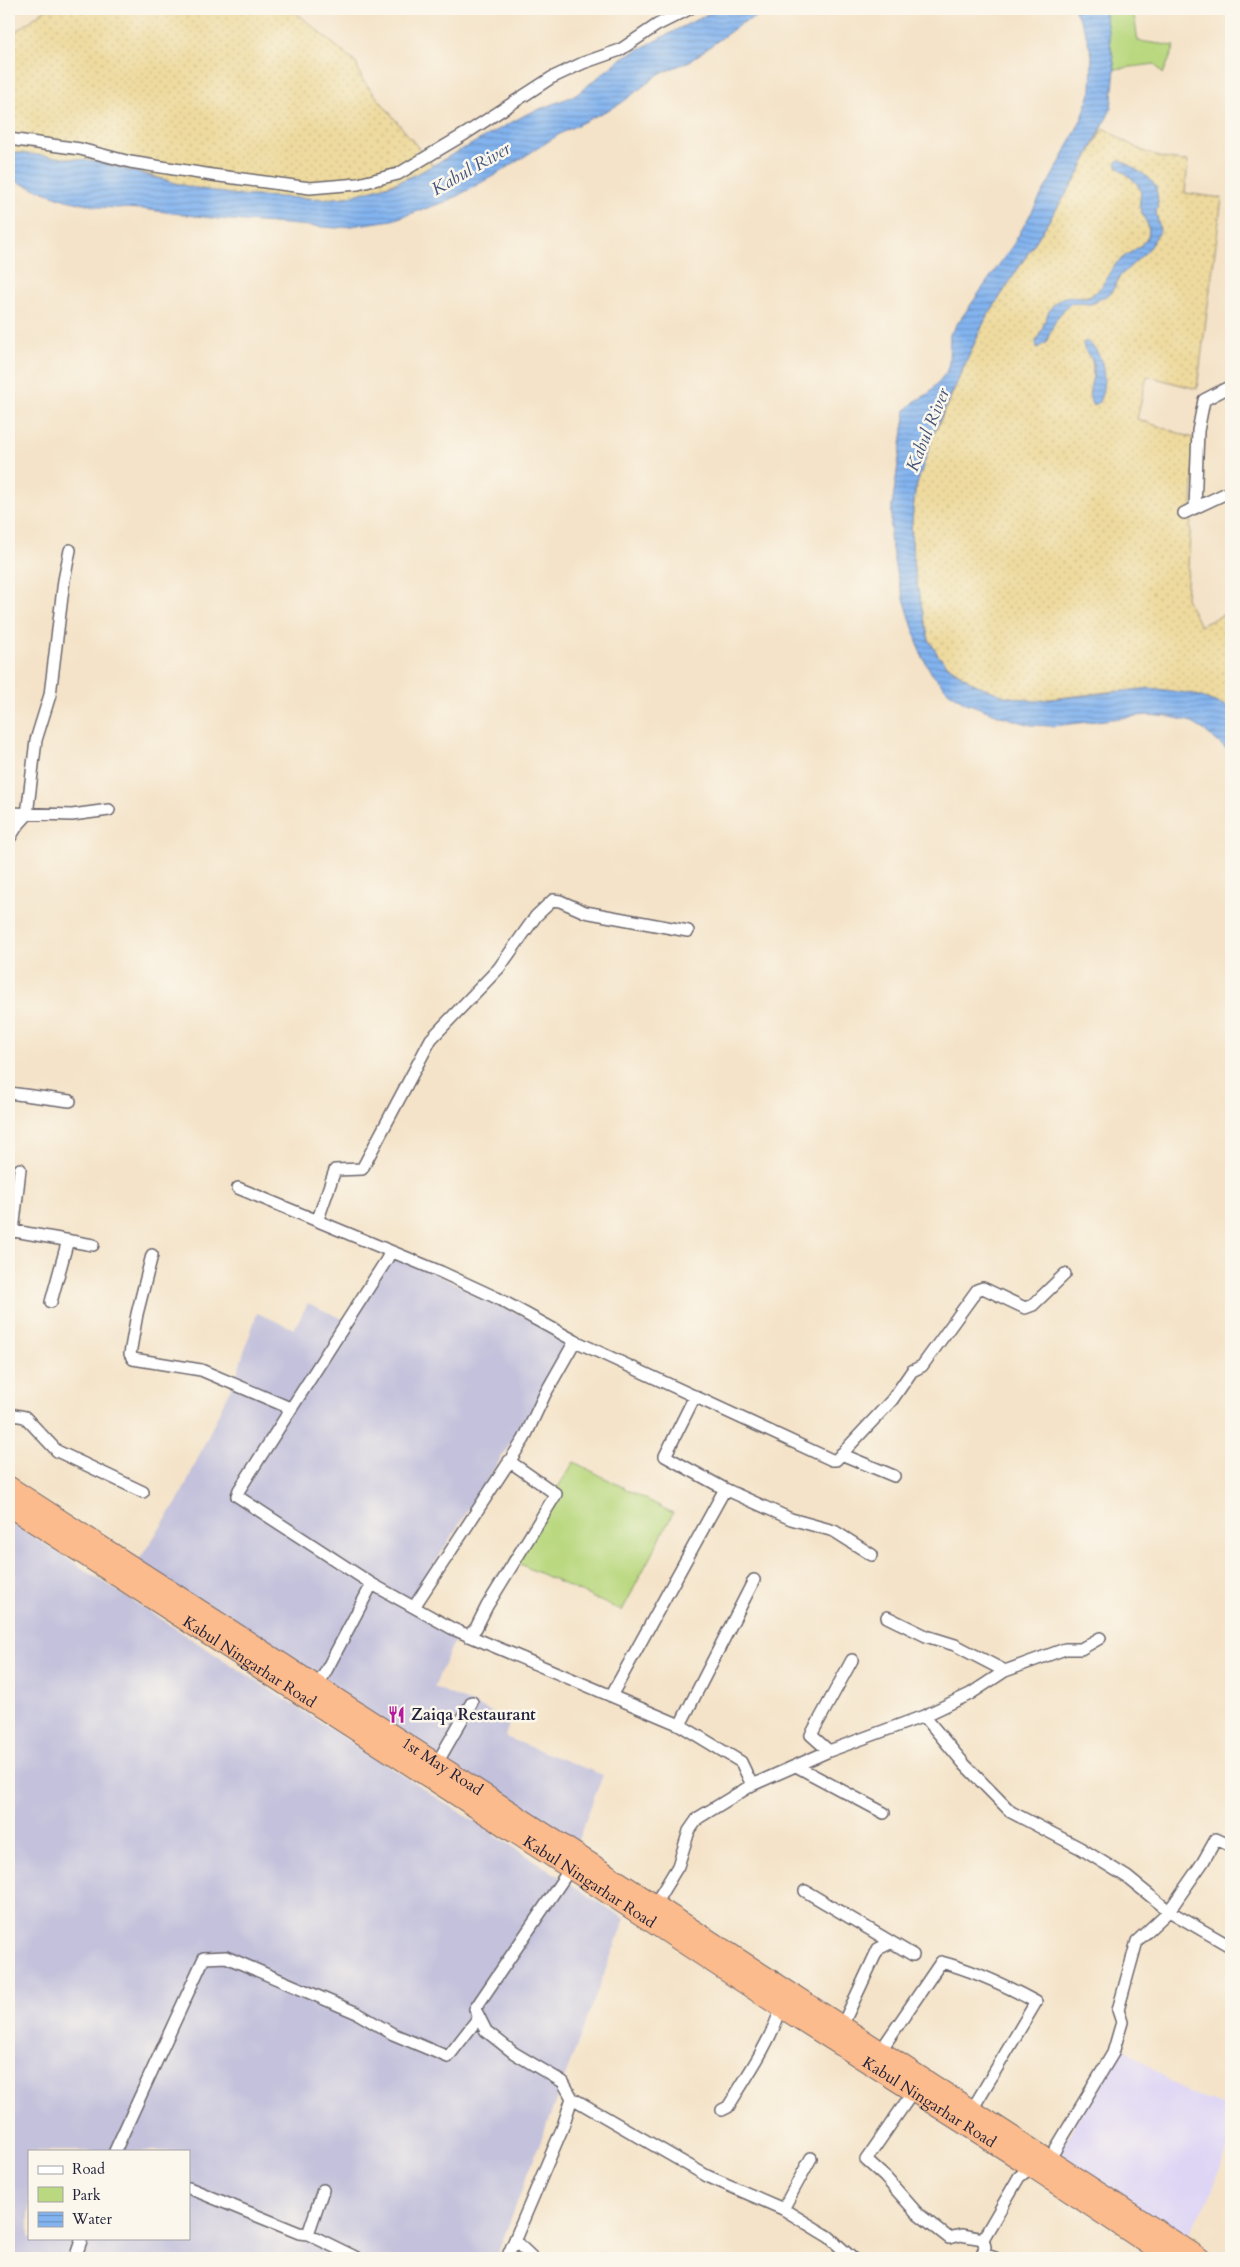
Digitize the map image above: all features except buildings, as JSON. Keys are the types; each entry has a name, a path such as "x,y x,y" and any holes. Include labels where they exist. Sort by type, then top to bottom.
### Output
{"highway":[{"name":"1st May Road","path":"9,1486 437,1764 572,1860"},
{"name":"Kabul Ningarhar Road","path":"9,1507 572,1860 781,2008 1032,2167 1168,2258"},
{"name":"Kabul Ningarhar Road","path":"572,1860 655,1904 842,2026 973,2108 1049,2160 1202,2258"}],"street":[{"path":"9,140 80,149 130,162 310,188 358,184 398,174 551,78 582,63 620,50 658,25 689,9"},
{"path":"1195,508 1198,431 1204,400 1231,386"},
{"path":"1184,513 1231,491"},
{"path":"9,839 17,826 28,815 36,740 50,695 64,580 70,550"},
{"path":"9,813 72,815 108,810"},
{"path":"318,1220 336,1170 362,1169 431,1039 499,968 536,916 553,900 560,901 585,912 688,931"},
{"path":"9,1093 70,1101"},
{"path":"20,1169 11,1231 93,1245"},
{"path":"238,1188 441,1272 489,1295 575,1341 832,1460 836,1460 892,1400 912,1371 922,1366 977,1290 983,1288 1025,1308 1032,1305 1065,1274"},
{"path":"51,1302 68,1240"},
{"path":"390,1252 290,1408 237,1496 372,1584 468,1636 680,1725 741,1762 752,1785"},
{"path":"152,1256 137,1314 130,1354 132,1359 202,1370 290,1408"},
{"path":"414,1608 524,1439 545,1394 575,1341"},
{"path":"695,1396 665,1456 725,1489 791,1519 834,1531 872,1555"},
{"path":"9,1414 25,1417 57,1451 143,1492"},
{"path":"841,1454 894,1476"},
{"path":"468,1636 476,1628 487,1606 556,1494 509,1461"},
{"path":"611,1696 725,1489"},
{"path":"680,1725 754,1580"},
{"path":"318,1686 372,1584"},
{"path":"887,1617 926,1636 955,1645 1005,1670"},
{"path":"655,1904 678,1866 689,1831 698,1818 752,1785 829,1751 924,1716 970,1694 1005,1670 1065,1649 1081,1649 1100,1638"},
{"path":"829,1751 811,1735 852,1660"},
{"path":"437,1764 472,1702"},
{"path":"924,1716 965,1766 1011,1812 1080,1848 1127,1877 1169,1911 1228,1945"},
{"path":"796,1766 884,1813"},
{"path":"1049,2160 1112,2053 1122,2022 1118,2010 1136,1942 1169,1911 1203,1862 1216,1839 1231,1846"},
{"path":"572,1860 474,2009 486,2031 514,2053 562,2082 572,2098 707,2176 783,2209 829,2237 849,2257"},
{"path":"805,1891 913,1955"},
{"path":"842,2026 878,1949 890,1943"},
{"path":"115,2150 204,1958 226,1957 357,2013 392,2034 448,2057 479,2017"},
{"path":"881,2050 941,1962 964,1968 1005,1985 1036,2002 973,2108"},
{"path":"722,2110 728,2106 749,2072 777,2022 781,2008"},
{"path":"913,2092 866,2160 885,2177 916,2212 949,2238 961,2235 983,2239"},
{"path":"507,2258 562,2129 572,2098"},
{"path":"783,2209 811,2158"},
{"path":"995,2258 981,2256 985,2247 983,2239 1019,2177 1032,2167"},
{"path":"190,2188 299,2233 308,2234 357,2258"},
{"path":"308,2234 323,2190"},
{"path":"75,2258 81,2240"},
{"path":"514,2240 533,2258"}],"shaded area":[{"path":"390,1252 575,1341 409,1604 457,1635 434,1687 510,1720 505,1737 603,1775 574,1850 134,1567 178,1501 236,1376 257,1313 294,1329 308,1303 347,1321"},
{"path":"9,1521 625,1919 496,2258 9,2258"},
{"path":"1119,2045 1189,2094 1231,2108 1231,2140 1207,2203 1187,2237 1055,2160"}],"green space":[{"path":"1104,9 1133,9 1138,41 1175,46 1163,74 1155,64 1115,69"},
{"path":"574,1462 673,1513 622,1611 511,1560"}],"sand":[{"path":"46,9 292,9 356,63 362,79 434,167 392,184 360,194 313,200 248,196 207,190 181,185 127,168 104,163 9,152 9,37"},
{"path":"1103,128 1133,146 1153,155 1188,161 1185,193 1222,198 1197,389 1147,376 1137,419 1196,439 1186,598 1200,626 1231,611 1231,708 1193,694 1114,691 1035,701 1004,696 975,684 951,668 938,655 929,640 914,570 911,531 915,491 925,455 985,320 1077,177","holes":["1121,160 1158,202 1156,213 1160,228 1120,276 1115,287 1095,303 1069,304 1059,313 1046,344 1036,341 1055,303 1065,297 1087,296 1097,292 1117,262 1139,247 1148,235 1148,227 1140,208 1140,189 1133,179 1118,168 1117,161","1092,359 1103,387 1089,395 1093,377"]}],"water":[{"name":"Kabul River","path":"717,9 774,9 742,23 690,61 659,74 620,104 563,132 495,175 448,201 392,220 337,228 219,219 142,209 100,207 66,200 9,179 9,152 94,161 190,187 236,195 323,199 347,197 394,184 415,175 527,114 576,95 622,58"},
{"name":"Kabul River","path":"1074,9 1104,9 1115,69 1111,109 1077,177 985,320 934,432 915,491 911,531 914,570 929,640 938,655 950,668 975,684 1004,696 1035,701 1151,688 1193,694 1231,708 1231,753 1204,730 1189,721 1171,717 1146,715 1053,726 1031,725 964,702 948,691 932,674 921,654 896,572 890,537 892,506 906,410 914,402 928,394 946,373 949,363 950,334 1013,245 1060,162 1083,116 1091,90 1092,55 1084,28"},
{"path":"1121,160 1149,178 1156,187 1158,202 1156,213 1160,231 1147,251 1120,276 1111,293 1091,304 1071,303 1059,316 1046,343 1037,348 1036,341 1055,303 1064,297 1086,297 1095,293 1116,264 1143,243 1148,236 1149,231 1140,208 1140,189 1135,181 1116,164 1117,161"},
{"path":"1086,341 1097,352 1101,360 1104,377 1099,402 1093,406 1090,392 1094,367 1083,346 1083,343"}],"place":[{"name":"Zaiqa Restaurant","path":"397,1715"}]}
